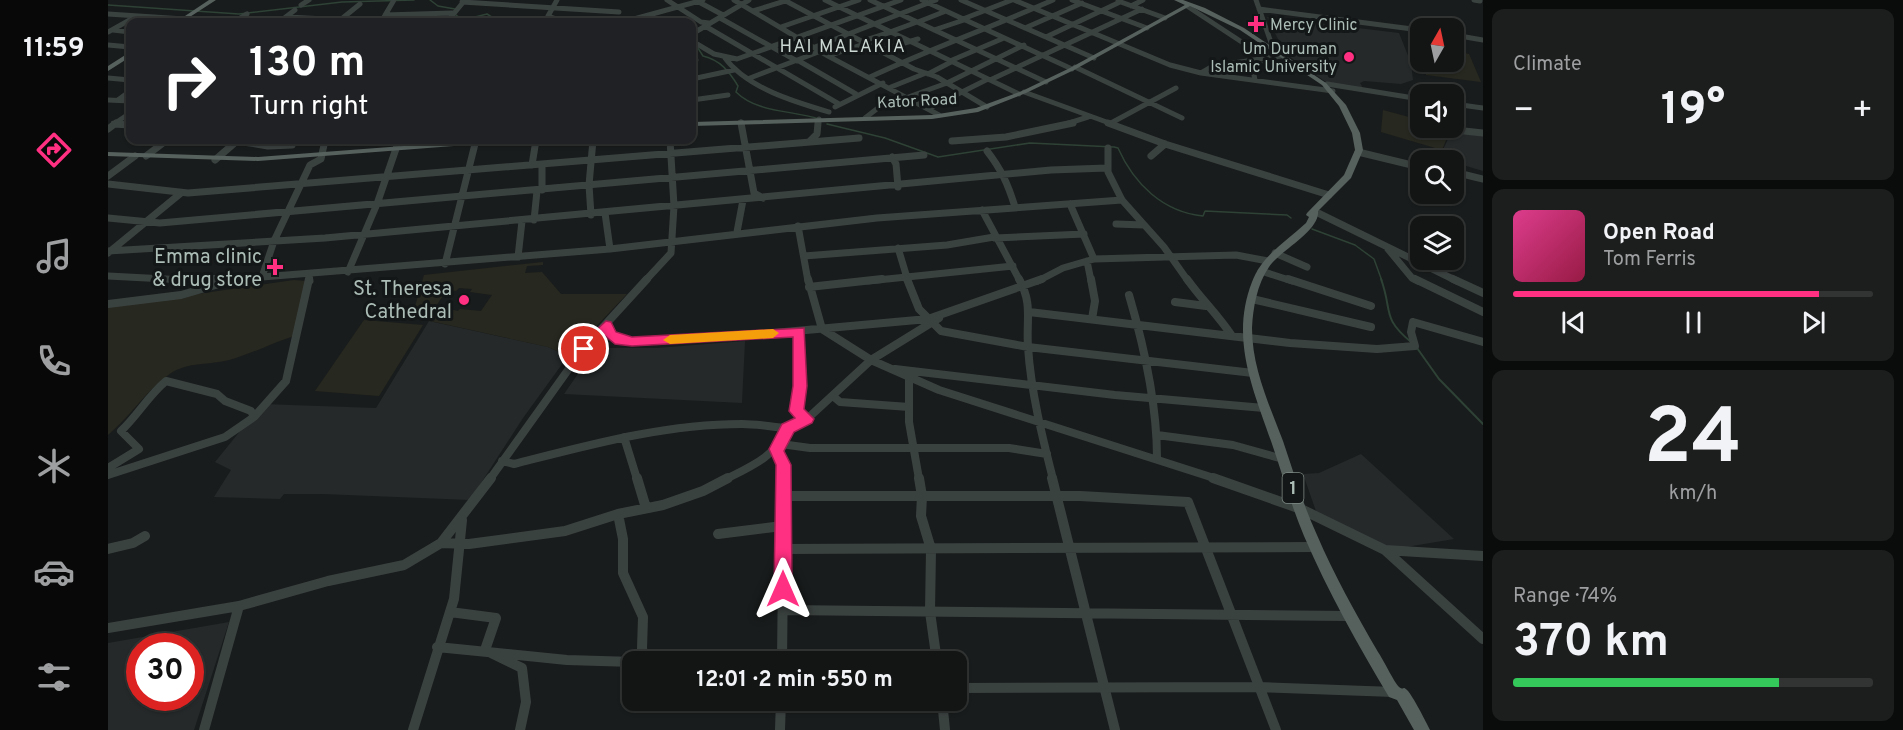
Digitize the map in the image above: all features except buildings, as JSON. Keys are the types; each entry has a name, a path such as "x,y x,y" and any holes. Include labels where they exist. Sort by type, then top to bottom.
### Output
{"main road":[{"path":"185,18 213,0"},
{"path":"1177,0 1232,23 1333,91 1356,133 1358,152"},
{"name":"Kator Road","path":"696,124 825,117 939,116 987,107 1046,82 1094,58 1188,5"},
{"path":"110,66 126,60"},
{"path":"108,153 215,160 285,158 445,144"},
{"name":"1","path":"1358,152 1348,176 1268,262 1252,299 1246,338 1253,373 1264,408 1315,547 1349,616 1394,692 1402,695 1422,730"}],"street":[{"path":"301,5 309,0"},
{"path":"384,18 394,0"},
{"path":"557,0 548,16 557,18"},
{"path":"667,0 775,68 839,104"},
{"path":"734,0 828,56 930,108 939,116"},
{"path":"696,32 749,0"},
{"path":"753,11 786,0 902,63 947,83 987,107"},
{"path":"825,0 989,80 1021,93 1165,144 1329,195"},
{"path":"781,27 860,0"},
{"path":"870,0 1046,82"},
{"path":"696,42 725,58 737,59 901,0"},
{"path":"922,0 1182,118"},
{"path":"815,47 936,0"},
{"path":"934,30 1013,0 1170,64 1201,73 1333,91"},
{"path":"870,77 928,50 985,30 1053,0"},
{"path":"1072,0 1147,28"},
{"path":"1131,6 1143,0"},
{"path":"1256,0 1274,51"},
{"path":"449,18 464,1 551,9 619,12"},
{"path":"638,18 699,1 856,94"},
{"path":"966,1 1094,58"},
{"path":"1046,37 1118,1 1165,18"},
{"path":"1025,28 1082,3"},
{"path":"343,18 360,4"},
{"path":"1188,5 1264,58"},
{"path":"930,108 1142,9"},
{"path":"1259,9 1410,29"},
{"path":"287,17 295,10"},
{"path":"828,56 946,11"},
{"path":"385,15 452,13"},
{"path":"108,14 147,18"},
{"path":"240,18 247,14"},
{"path":"287,17 300,18"},
{"path":"110,30 126,22"},
{"path":"110,30 126,32"},
{"path":"1464,37 1483,40"},
{"path":"891,87 927,74 1004,38"},
{"path":"881,50 918,39"},
{"path":"108,45 126,47"},
{"path":"865,118 878,108 947,83 969,70 1024,45"},
{"path":"750,78 821,51"},
{"path":"1201,73 1213,66 1281,56"},
{"path":"725,58 734,70 825,117"},
{"path":"1255,80 1254,75 1264,58"},
{"path":"696,78 720,75 734,70"},
{"path":"108,78 126,80"},
{"path":"810,141 817,134 825,117 839,104 883,83"},
{"path":"1324,84 1410,97"},
{"path":"1111,123 1176,88"},
{"path":"118,100 126,94"},
{"path":"696,99 728,95"},
{"path":"108,100 126,101"},
{"path":"1464,105 1483,108"},
{"path":"108,129 111,124 126,115"},
{"path":"952,141 1006,137 1077,122 1088,117"},
{"path":"741,122 754,194"},
{"path":"111,124 126,125"},
{"path":"1464,131 1483,133"},
{"path":"108,184 181,193 859,138"},
{"path":"146,156 162,144"},
{"path":"215,160 233,144"},
{"path":"258,144 268,146 281,144"},
{"path":"285,158 293,144"},
{"path":"262,278 274,241 310,165 320,160 324,144"},
{"path":"348,272 388,177 398,144"},
{"path":"445,264 474,144"},
{"path":"532,165 535,144"},
{"path":"591,215 589,185 592,144"},
{"path":"108,628 239,606 328,581 404,565 441,543 462,519 584,349 666,260 674,247 670,144"},
{"path":"1151,156 1165,144"},
{"path":"1108,148 1107,168 1122,200 1206,306"},
{"path":"987,151 998,165 998,169 1006,176 1015,207"},
{"path":"1358,152 1410,165"},
{"path":"108,218 160,223 924,155"},
{"path":"108,176 135,156"},
{"path":"305,156 310,165"},
{"path":"892,157 896,164 898,187"},
{"path":"534,220 542,165"},
{"path":"108,252 248,245 1107,168"},
{"path":"1464,174 1483,179"},
{"path":"108,252 181,193"},
{"path":"754,194 763,198"},
{"path":"738,232 745,200 754,194"},
{"path":"108,304 181,295 222,283 262,278 610,249 798,226 1122,200"},
{"path":"1070,204 1084,234 1091,260 1095,301 1092,319"},
{"path":"982,210 994,238 1013,266 1028,295 1028,347 1038,420 1085,612 1107,687 1115,730"},
{"path":"605,213 610,249"},
{"path":"1314,214 1483,293"},
{"path":"518,257 522,221"},
{"path":"1116,224 1144,225"},
{"path":"798,226 809,287 822,329 871,360 889,369 910,374 1301,509 1385,550 1483,639"},
{"path":"804,256 947,245 994,238 1084,234"},
{"path":"898,248 921,314 934,319"},
{"path":"1388,248 1412,278 1483,312"},
{"path":"502,461 514,464 624,437 742,423 788,428 807,419 834,397 871,360 934,319 1051,276 1063,268 1091,260 1236,255 1307,267"},
{"path":"1268,262 1371,306"},
{"path":"809,287 908,279 1013,266"},
{"path":"108,475 218,440 239,429 254,417 286,381 309,293 309,275"},
{"path":"108,276 153,276 222,283"},
{"path":"1129,295 1137,323 1157,435 1157,458"},
{"path":"1252,299 1286,309 1371,327"},
{"path":"1175,302 1213,308 1232,336"},
{"path":"1029,312 1137,323 1246,338 1377,349 1415,346 1411,332 1413,322 1483,342"},
{"path":"606,325 611,335 620,340 632,342 799,332 934,319"},
{"path":"934,319 933,326 941,331 1028,347 1142,358 1253,373"},
{"path":"799,332 800,386 796,411 807,419"},
{"path":"910,374 1264,408"},
{"path":"910,374 909,407 913,447 922,496 921,516 931,549 930,612 935,651"},
{"path":"108,468 140,449 122,435 122,429 141,411 148,396 166,381 218,394 225,402 251,411 254,417"},
{"path":"834,397 840,402 847,403 909,407"},
{"path":"441,543 461,545 565,531 702,491 763,460 779,447 788,428"},
{"path":"1157,435 1233,446 1283,459"},
{"path":"624,437 646,508"},
{"path":"779,447 1009,448 1047,453"},
{"path":"779,447 784,465 782,651"},
{"path":"784,496 1057,496 1185,500 1195,517 1205,549 1276,730"},
{"path":"618,514 623,539 623,573 643,617 643,651"},
{"path":"413,730 437,647 450,612 461,545 462,519"},
{"path":"718,534 749,532 782,526"},
{"path":"108,549 133,543 145,536"},
{"path":"783,549 1069,546 1205,549 1315,547"},
{"path":"1385,550 1483,556"},
{"path":"204,730 239,606"},
{"path":"783,610 1349,616"},
{"path":"450,612 483,614 496,618 494,632 485,650"},
{"path":"437,647 567,660 622,662"},
{"path":"485,650 522,668 526,702 520,730"},
{"path":"967,688 1259,687 1394,692"},
{"path":"780,730 781,711"},
{"path":"943,711 945,730"}],"shaded area":[{"name":"Um Duruman Islamic University","path":"1267,17 1399,33 1410,60 1413,80 1401,84 1364,81 1360,83 1363,88 1326,82 1280,50 1283,49"},
{"path":"1464,53 1469,54 1481,82 1426,75 1426,72 1464,72"},
{"path":"1383,110 1410,117 1410,138 1447,138 1442,150 1381,132"},
{"path":"1464,132 1483,134 1483,171 1464,165 1464,150 1443,150 1449,138 1464,138"},
{"path":"543,262 543,265 527,266 525,273 542,272 561,294 627,294 568,356 548,347 412,317 424,275","holes":["472,289 470,292 492,295 481,311 460,309 458,311 436,306 447,290"]},
{"path":"294,280 305,281 294,336 222,362 178,369 154,387 108,435 108,307"},
{"path":"364,320 423,325 379,396 315,391"},
{"path":"429,321 548,347 568,356 523,418 470,500 323,494 284,494 280,499 214,497 231,470 215,462 262,404 376,408"},
{"path":"745,341 742,403 564,394 584,365 599,367 601,348 657,348"},
{"path":"1361,454 1454,539 1388,550 1317,514 1303,474 1319,473"},
{"path":"229,622 204,699 204,633 166,633"},
{"path":"126,640 126,711 200,711 194,730 108,730 108,643"}],"waterway":[{"path":"108,5 239,14 342,2 414,0"},
{"path":"430,0 438,6 455,9"},
{"path":"471,18 487,14 493,18"},
{"path":"456,15 460,18"},
{"path":"696,45 703,56 719,63 727,71 738,86 736,92 744,99 764,107 819,119"},
{"path":"827,124 885,138 938,157 1030,143 1114,147 1118,148 1141,184 1175,209 1203,216 1205,211 1287,215 1291,218"},
{"path":"1312,229 1355,245 1374,259 1382,281"},
{"path":"1381,279 1391,320 1411,342"},
{"path":"1417,348 1439,379 1483,424"}],"slow traffic":[{"path":"670,340 773,333"}],"place":[{"name":"Mercy Clinic","path":"1256,24"},
{"name":"Um Duruman Islamic University","path":"1349,57"},
{"name":"Emma clinic & drug store","path":"275,267"},
{"name":"St. Theresa Cathedral","path":"464,300"}],"district":[{"name":"HAI MALAKIA","path":"843,46"}],"route":[{"path":"584,349 606,325 611,335 620,340 632,342 799,332 800,393 796,411 807,419 788,428 781,444 776,449 784,465 783,589"}]}
